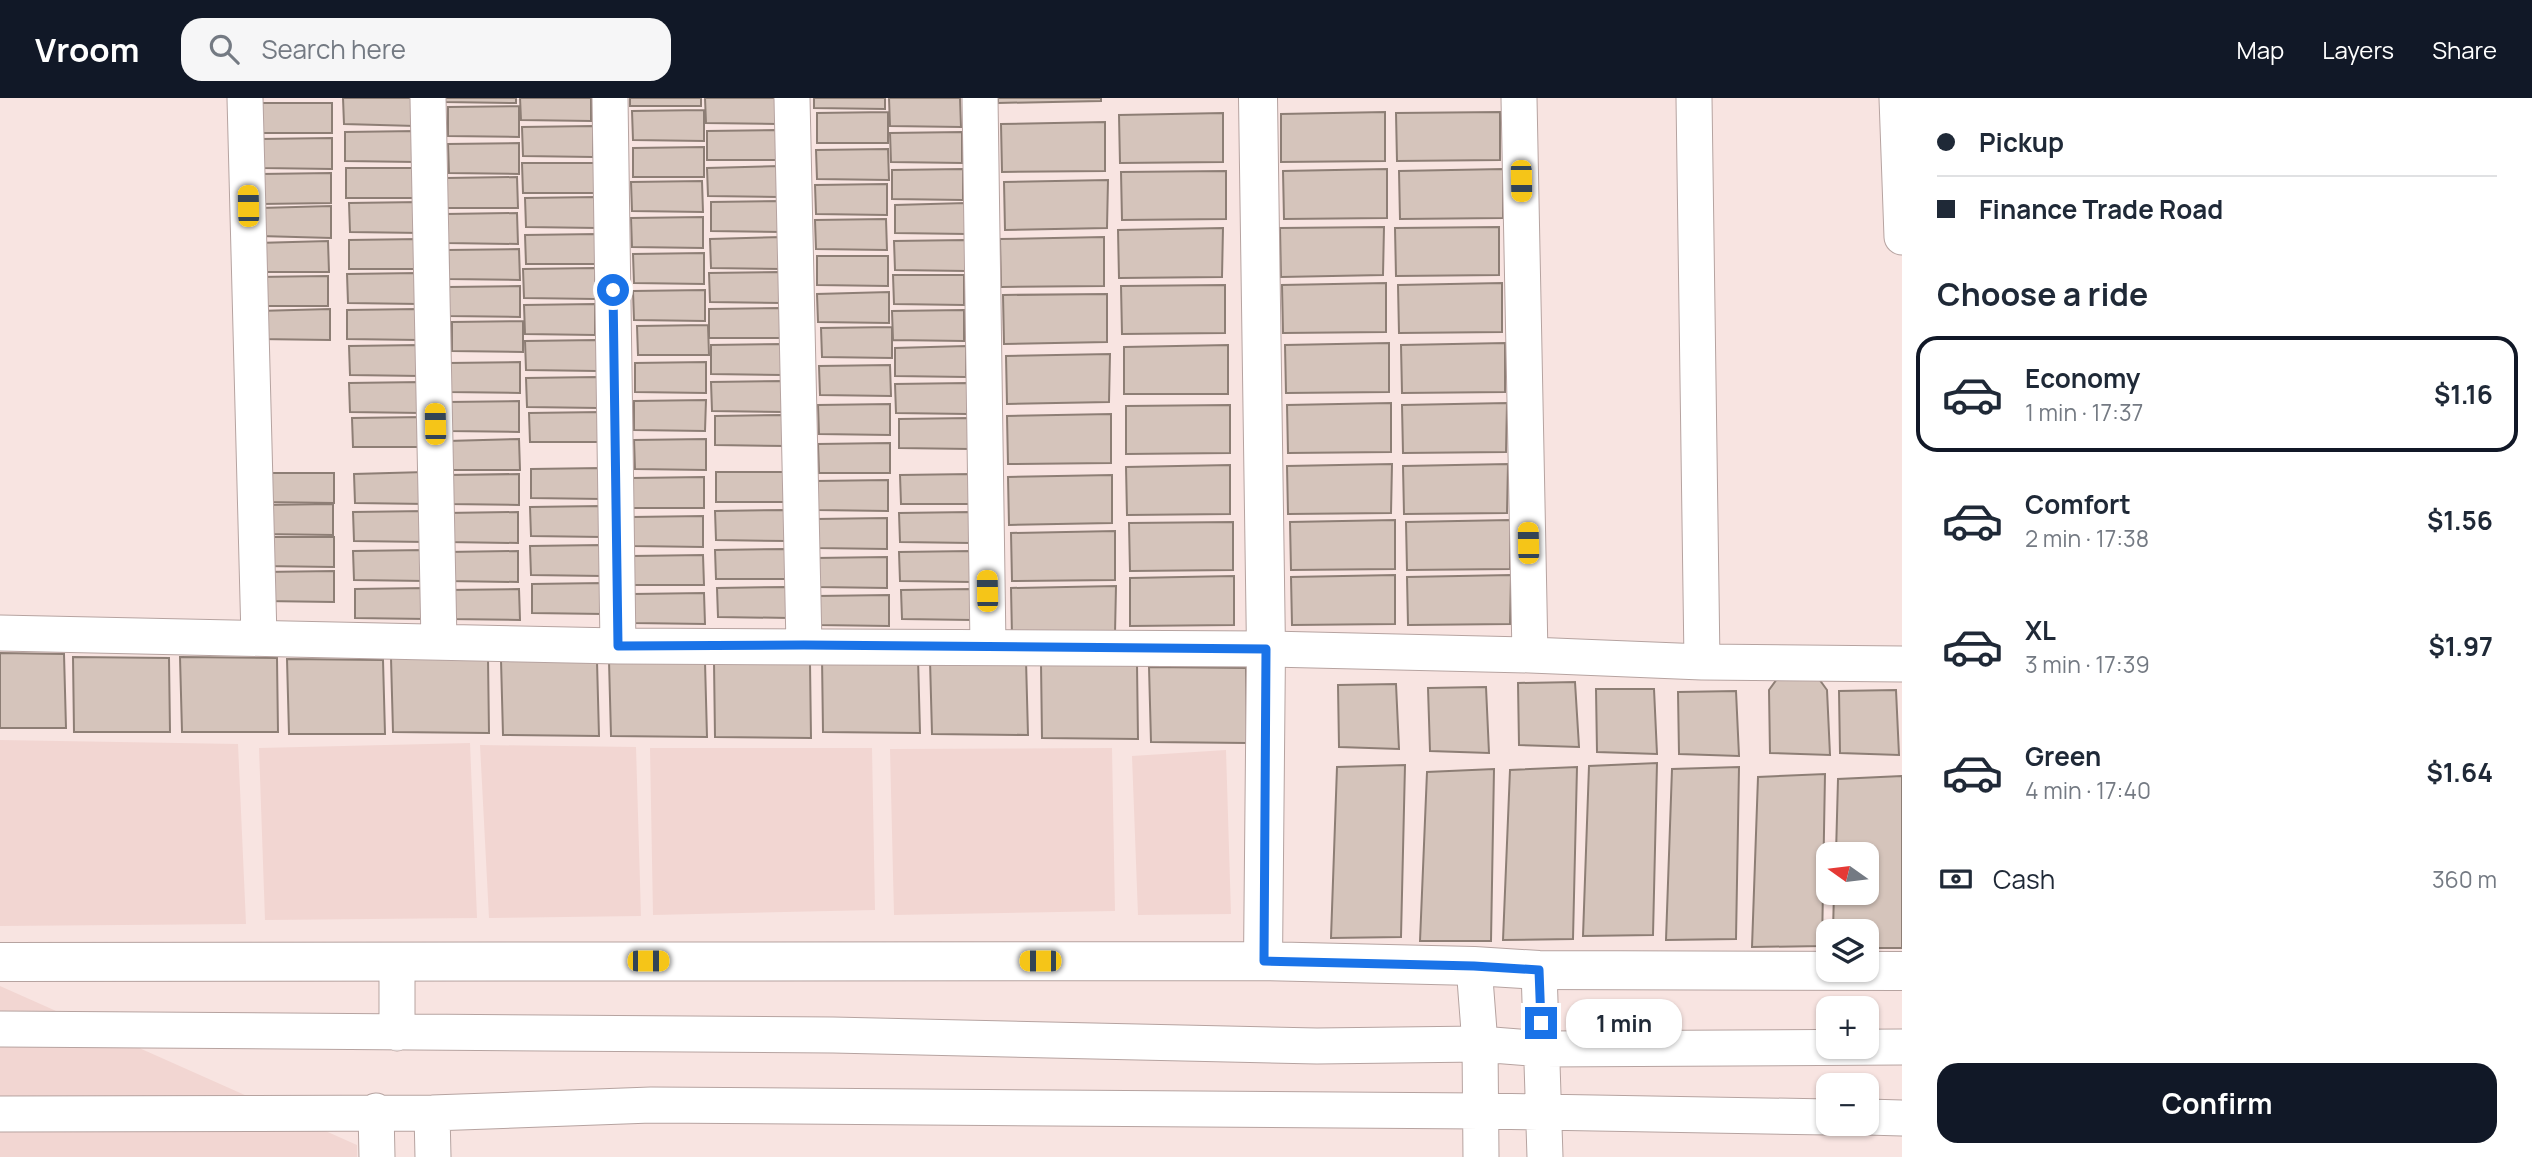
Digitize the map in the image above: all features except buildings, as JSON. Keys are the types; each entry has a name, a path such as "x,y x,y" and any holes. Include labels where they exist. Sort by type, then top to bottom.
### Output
{"street":[{"path":"245,98 259,638"},
{"path":"428,98 439,642"},
{"path":"610,98 618,646"},
{"path":"792,98 804,645"},
{"path":"980,98 988,646"},
{"path":"1258,98 1266,649 1264,961"},
{"path":"1519,98 1530,654"},
{"path":"1693,98 1702,662"},
{"path":"1897,98 1902,237"},
{"path":"0,633 618,646 1266,649 1530,654 1702,662 1902,664"},
{"path":"0,962 1264,961 1539,970 1902,971"},
{"path":"397,962 397,1033"},
{"path":"1474,966 1480,1044 1481,1157"},
{"path":"1539,970 1545,1157"},
{"path":"1,1030 833,1035 1317,1046 1480,1044 1543,1049 1902,1048"},
{"path":"0,1114 376,1111 432,1113 651,1105 1480,1111 1816,1117"},
{"path":"376,1111 376,1157"},
{"path":"432,1113 433,1157"},
{"path":"1879,1117 1902,1118"}],"shaded area":[{"path":"0,740 238,744 246,924 0,926"},
{"path":"470,743 477,918 265,920 259,748"},
{"path":"480,745 636,747 641,916 489,918"},
{"path":"650,748 872,748 875,910 653,915"},
{"path":"1112,748 1115,911 894,915 890,749"},
{"path":"1226,750 1231,914 1138,915 1132,756"},
{"path":"0,986 357,1145 357,1157 0,1157"}],"route":[{"path":"613,290 618,646 1266,649 1264,961 1539,970 1541,1023"}]}
